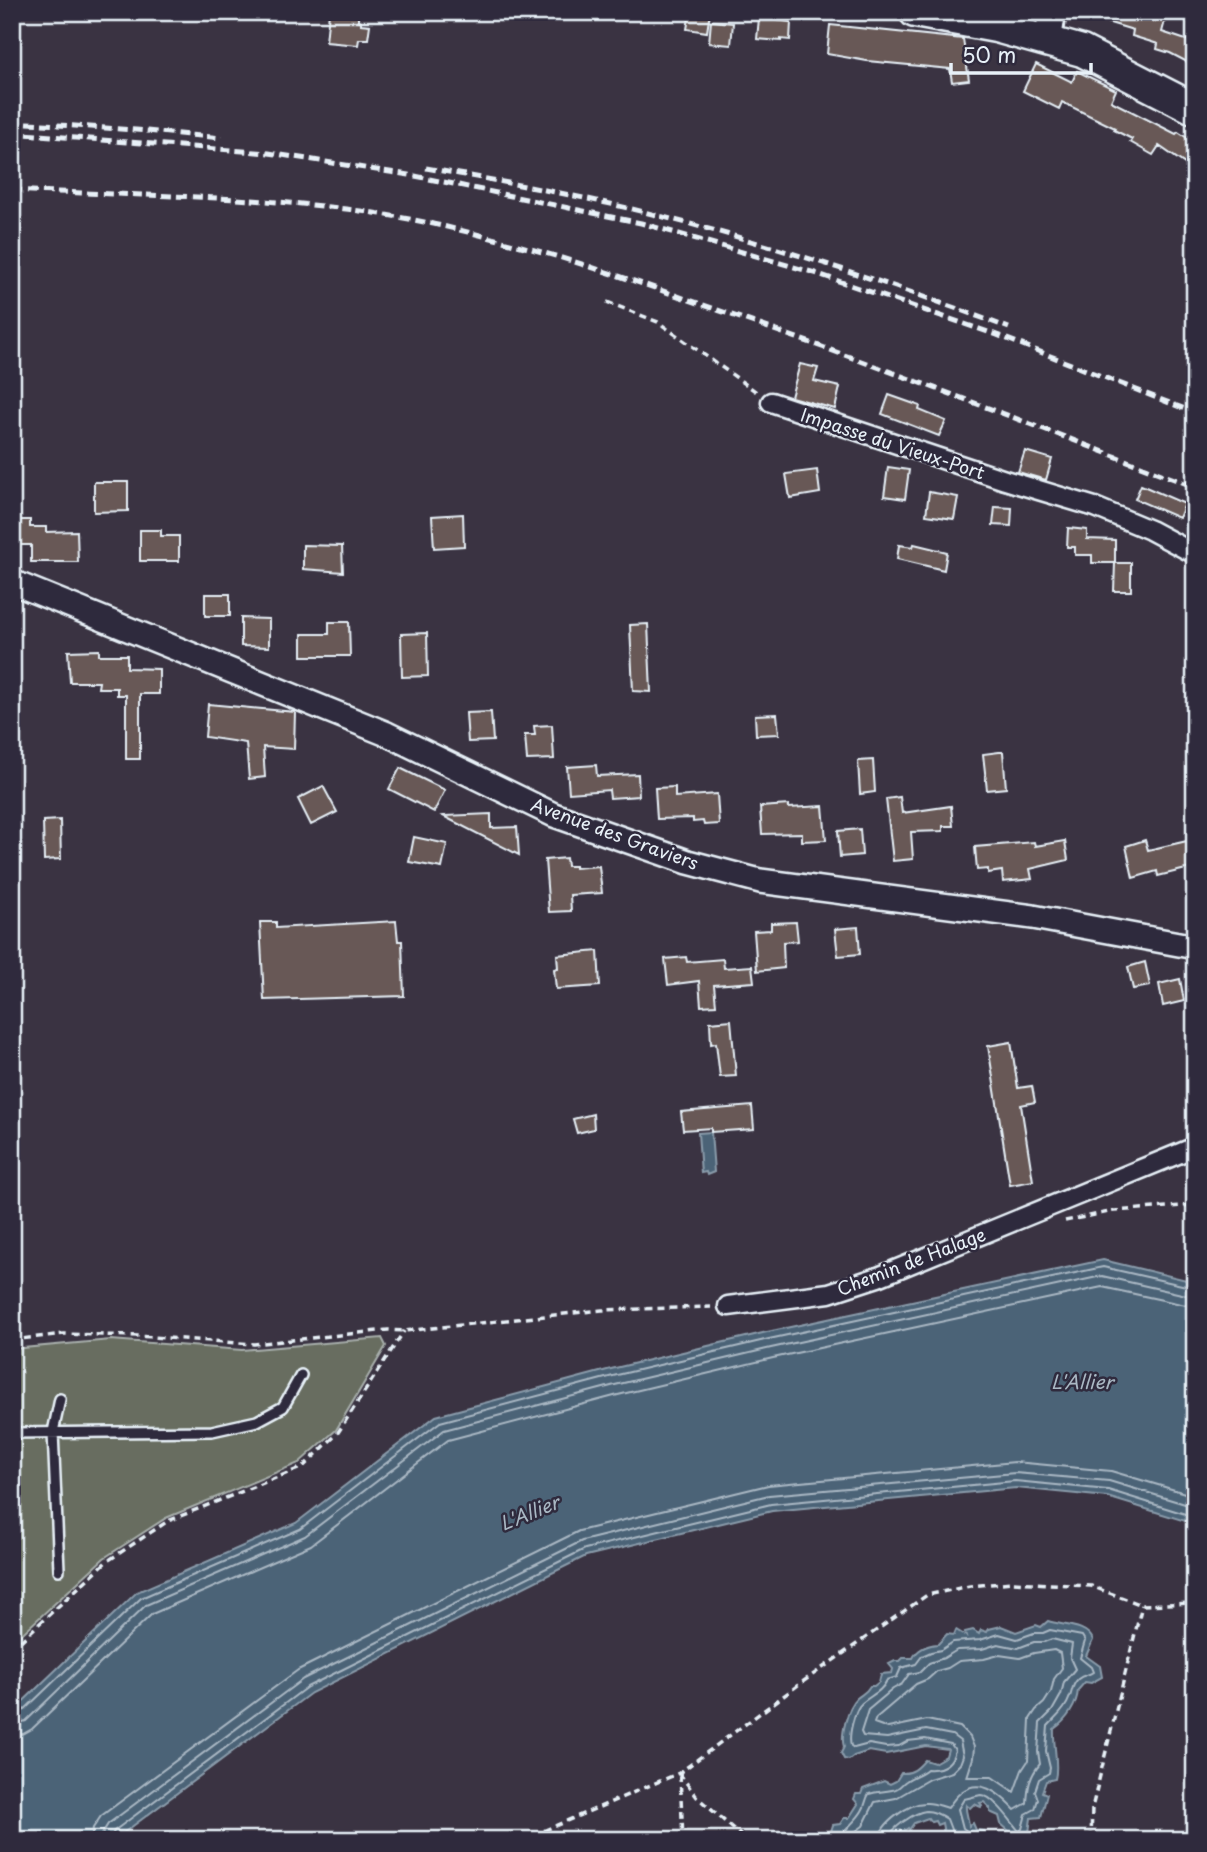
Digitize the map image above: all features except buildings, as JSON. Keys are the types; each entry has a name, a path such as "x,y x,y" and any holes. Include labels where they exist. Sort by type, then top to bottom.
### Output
{"main road":[{"path":"915,12 996,27 1050,26 1082,51 1195,109"}],"street":[{"name":"Impasse du Vieux-Port","path":"771,402 1095,507 1150,530 1195,554"},
{"name":"Avenue des Graviers","path":"18,586 387,734 554,815 688,862 760,881 1033,917 1195,947"},
{"name":"Chemin de Halage","path":"727,1306 829,1293 878,1277 1195,1147"}],"lane":[{"path":"12,1433 212,1430 257,1421 283,1407 301,1375"},
{"path":"59,1570 53,1432 60,1399"}],"path":[{"path":"607,302 658,322 771,402"},
{"path":"1060,1223 1114,1211 1195,1205"},
{"path":"12,1340 64,1334 254,1344 602,1310 727,1306"},
{"path":"12,1649 106,1562 168,1521 303,1466 337,1434 404,1331"},
{"path":"522,1840 679,1773 927,1595 970,1586 1012,1582 1091,1586 1142,1605 1195,1603"},
{"path":"1091,1840 1093,1808 1142,1605"},
{"path":"679,1773 683,1840"},
{"path":"679,1773 697,1797 746,1840"}],"green space":[{"path":"382,1338 386,1346 336,1430 299,1463 166,1518 104,1558 12,1643 12,1349 111,1340 242,1350"}],"water":[{"path":"711,1132 714,1172 707,1175 706,1172 701,1173 698,1133"},
{"name":"L'Allier","path":"1103,1260 1195,1282 1195,1524 1107,1497 1016,1488 772,1511 586,1556 311,1693 114,1840 12,1840 12,1712 137,1592 296,1523 436,1416 611,1369 767,1332"},
{"path":"1048,1621 1080,1628 1090,1635 1093,1640 1086,1656 1100,1666 1102,1677 1091,1683 1085,1682 1078,1690 1070,1712 1054,1729 1055,1779 1046,1781 1042,1792 1047,1794 1041,1817 1031,1818 1028,1840 1010,1840 1009,1831 1001,1824 999,1816 990,1812 984,1802 980,1803 981,1807 974,1804 970,1808 966,1805 969,1826 973,1823 976,1830 983,1831 980,1840 949,1840 944,1834 942,1823 937,1825 928,1818 914,1823 909,1830 908,1828 892,1840 830,1840 836,1834 831,1831 833,1825 849,1818 858,1804 854,1799 856,1794 861,1794 863,1789 884,1781 890,1784 896,1781 901,1773 914,1770 925,1760 934,1763 946,1756 948,1749 926,1746 886,1754 869,1751 849,1760 844,1759 841,1753 844,1747 843,1736 851,1708 857,1698 879,1682 881,1674 892,1673 893,1669 889,1664 903,1658 913,1658 920,1649 938,1644 947,1634 954,1635 956,1630 966,1636 965,1632 973,1630 979,1634 981,1630 987,1632 1001,1626 1016,1632 1036,1625 1041,1627"}],"railway":[{"path":"12,122 222,138"},
{"path":"12,133 269,153 415,176 641,223 815,273 997,335 1195,413"},
{"path":"426,168 590,199 690,224 828,265 1009,328"},
{"path":"12,190 271,201 373,213 465,231 585,265 704,305 913,380 1195,487"}]}
